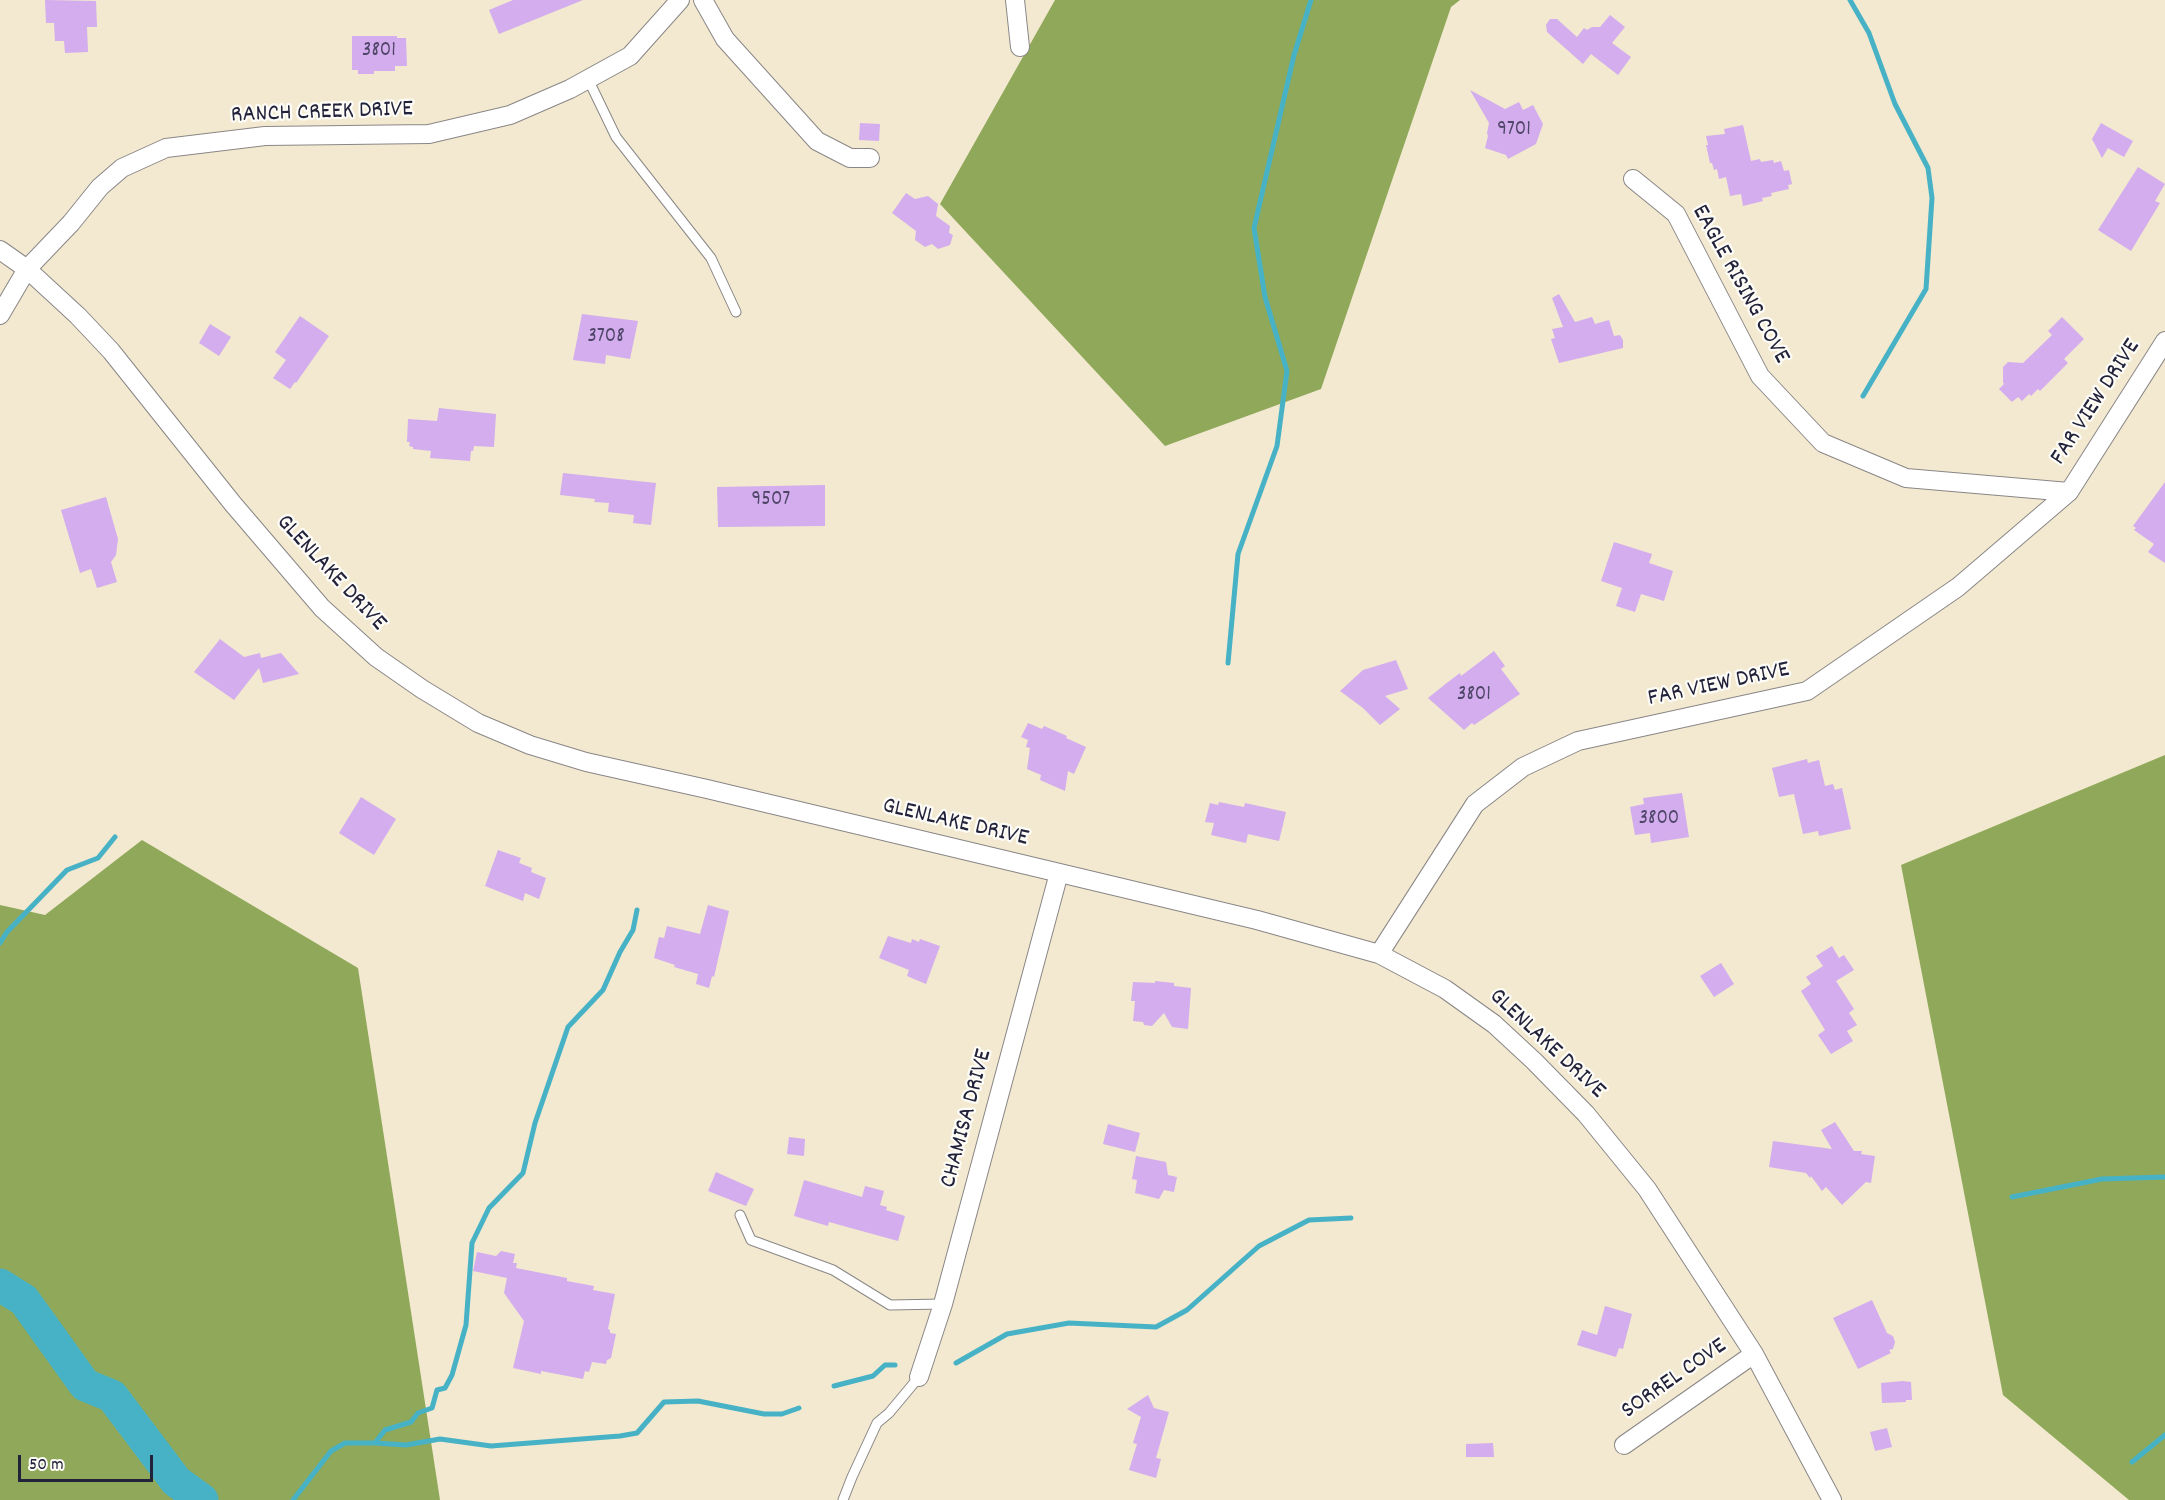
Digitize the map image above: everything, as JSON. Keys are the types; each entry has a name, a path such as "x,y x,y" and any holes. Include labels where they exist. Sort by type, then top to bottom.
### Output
{"street":[{"name":"RANCH CREEK DRIVE","path":"0,315 27,269 71,223 100,187 122,168 166,148 265,136 429,134 510,115 588,79 630,56 680,0"},
{"path":"703,0 725,39 817,141 850,158 870,158"},
{"path":"1015,0 1020,47"},
{"name":"EAGLE RISING COVE","path":"1633,179 1676,214 1760,376 1823,443 1906,478 2069,492"},
{"name":"GLENLAKE DRIVE","path":"0,250 27,269 78,316 111,351 233,504 322,608 376,657 422,689 478,723 530,745 586,762 1257,920 1379,954 1445,989 1494,1024 1586,1114 1647,1189 1754,1354 1832,1500"},
{"name":"FAR VIEW DRIVE","path":"1379,954 1476,804 1523,767 1578,741 1807,691 1958,587 2069,492 2165,341"},
{"name":"CHAMISA DRIVE","path":"919,1377 943,1304 1059,873"},
{"name":"SORREL COVE","path":"1624,1445 1754,1354"}],"lane":[{"path":"588,79 616,137 711,258 736,312"},
{"path":"740,1215 751,1240 833,1270 890,1305 943,1304"},
{"path":"843,1500 877,1423 889,1413 919,1377"}],"green space":[{"path":"1055,0 1460,0 1451,7 1321,389 1165,446 940,204"},
{"path":"2165,755 2165,1500 2129,1500 2003,1395 1901,865"},
{"path":"142,840 358,968 440,1500 0,1500 0,905 45,915"}],"building":[{"path":"45,0 96,1 97,27 87,27 88,52 65,53 64,41 55,41 54,23 46,23"},
{"path":"513,0 583,0 499,34 489,10"},
{"path":"1610,15 1625,27 1612,43 1631,57 1618,75 1591,54 1583,64 1547,32 1546,25 1550,19 1557,19 1577,37 1584,28 1587,30 1600,27"},
{"path":"352,36 406,38 407,66 395,66 395,71 358,74 358,70 352,70"},
{"path":"1470,90 1505,109 1519,102 1523,110 1533,105 1543,124 1536,144 1508,159 1506,155 1485,148 1489,123"},
{"path":"860,123 880,124 879,141 859,140"},
{"path":"2101,123 2133,141 2124,157 2108,148 2102,158 2092,139"},
{"path":"1743,125 1751,161 1773,160 1774,163 1781,161 1784,171 1789,170 1792,184 1788,185 1789,189 1771,193 1772,196 1762,198 1763,201 1743,206 1741,194 1730,196 1726,177 1719,179 1717,169 1714,170 1710,163 1706,136 1725,134 1724,129"},
{"path":"2138,167 2165,184 2155,201 2160,203 2131,251 2098,230"},
{"path":"906,193 915,199 928,196 938,204 936,216 950,226 949,233 953,235 950,245 938,249 932,244 925,247 915,240 916,231 892,213"},
{"path":"1559,294 1575,322 1592,317 1595,324 1609,320 1614,336 1620,335 1623,340 1623,348 1559,363 1551,339 1555,338 1552,329 1563,327 1552,298"},
{"path":"582,314 638,321 630,359 606,355 605,364 573,360"},
{"path":"300,316 329,336 290,389 273,378 286,360 275,352"},
{"path":"2062,317 2084,339 2064,359 2068,363 2040,391 2038,389 2031,396 2029,394 2022,401 2018,397 2012,402 1999,389 2004,384 2003,367 2008,362 2023,363 2052,335 2048,331"},
{"path":"210,324 231,337 219,356 199,343"},
{"path":"439,408 496,414 494,447 474,446 470,461 430,458 431,451 413,449 409,446 410,442 407,442 408,419 437,421"},
{"path":"563,473 656,483 651,525 633,523 634,515 608,512 609,503 560,495"},
{"path":"2165,482 2165,563 2148,552 2154,544 2134,530 2136,528 2133,526"},
{"path":"825,485 825,526 718,527 717,487"},
{"path":"106,497 118,539 116,555 111,562 117,582 97,588 91,569 80,573 61,510"},
{"path":"1614,542 1652,554 1649,563 1673,571 1664,601 1641,594 1635,612 1616,606 1622,588 1601,581"},
{"path":"220,639 244,657 260,653 261,658 281,653 299,674 263,683 259,668 234,700 194,672"},
{"path":"1494,651 1505,666 1501,669 1520,694 1464,730 1428,698 1460,673 1461,676"},
{"path":"1396,660 1408,689 1385,696 1400,709 1380,725 1363,708 1340,691 1363,670"},
{"path":"1028,723 1042,729 1044,726 1086,747 1074,774 1068,771 1065,791 1040,780 1041,775 1027,769 1030,748 1026,747 1028,740 1021,737"},
{"path":"1807,759 1808,763 1819,760 1825,786 1833,784 1835,790 1842,788 1851,829 1819,836 1818,831 1803,834 1794,794 1779,797 1772,768"},
{"path":"1682,793 1689,837 1651,843 1650,833 1635,835 1630,807 1644,804 1643,798"},
{"path":"361,797 396,819 374,855 339,833"},
{"path":"1219,802 1244,807 1245,803 1286,812 1279,841 1248,834 1246,843 1211,835 1214,823 1205,822 1210,803 1218,805"},
{"path":"498,850 521,858 519,863 532,868 531,872 546,878 539,899 525,893 523,901 485,886"},
{"path":"708,905 729,911 714,977 712,976 709,988 696,984 698,974 654,958 659,937 664,938 667,926 700,934"},
{"path":"888,936 911,943 912,939 919,942 920,939 940,946 926,984 907,976 909,970 879,958"},
{"path":"1832,946 1839,958 1844,955 1854,970 1836,981 1854,1009 1849,1013 1857,1025 1847,1031 1853,1041 1831,1054 1818,1035 1825,1030 1801,991 1811,984 1806,977 1823,966 1816,956"},
{"path":"1721,963 1734,984 1714,997 1700,976"},
{"path":"1155,981 1191,988 1188,1029 1172,1027 1164,1013 1152,1026 1133,1021 1135,1001 1131,1001 1133,982 1155,983"},
{"path":"1835,1122 1854,1151 1862,1151 1861,1154 1875,1156 1871,1183 1866,1182 1842,1205 1826,1187 1822,1191 1806,1173 1769,1167 1773,1141 1832,1149 1821,1130"},
{"path":"1108,1124 1140,1133 1135,1152 1103,1144"},
{"path":"789,1137 805,1139 804,1156 787,1154"},
{"path":"1136,1156 1166,1162 1168,1175 1177,1177 1174,1192 1164,1190 1159,1199 1135,1193 1137,1180 1132,1179"},
{"path":"716,1172 754,1189 746,1206 708,1191"},
{"path":"804,1180 862,1197 865,1186 884,1191 880,1205 887,1207 886,1210 905,1216 898,1241 829,1222 828,1226 794,1216"},
{"path":"501,1251 515,1254 513,1263 517,1263 516,1268 567,1278 567,1281 594,1286 593,1290 615,1294 608,1329 610,1333 616,1334 611,1358 606,1364 592,1362 589,1372 585,1371 583,1379 513,1368 524,1321 504,1293 507,1278 473,1271 477,1252 496,1256"},
{"path":"1872,1300 1887,1333 1893,1336 1895,1342 1893,1349 1889,1350 1891,1353 1858,1369 1833,1318"},
{"path":"1605,1306 1632,1314 1623,1349 1619,1348 1616,1357 1577,1345 1582,1330 1597,1335"},
{"path":"1911,1382 1912,1400 1882,1403 1881,1383"},
{"path":"1148,1395 1154,1408 1169,1412 1156,1458 1161,1459 1156,1478 1129,1470 1137,1444 1133,1443 1141,1417 1127,1409"},
{"path":"1887,1428 1892,1447 1875,1451 1870,1432"},
{"path":"1493,1443 1494,1457 1466,1457 1466,1444"}],"waterway":[{"path":"1228,663 1238,554 1277,446 1287,371 1265,297 1254,228 1294,55 1311,0"},
{"path":"1850,0 1869,33 1895,104 1928,168 1932,198 1926,289 1863,396"},
{"path":"0,943 7,932 67,870 98,858 115,837"},
{"path":"293,1500 331,1451 345,1443 375,1443 385,1430 411,1422 418,1413 432,1408 437,1390 445,1388 452,1375 466,1325 472,1243 489,1208 523,1173 535,1123 568,1027 603,990 633,930 637,910"},
{"path":"2012,1197 2102,1179 2165,1177"},
{"path":"956,1363 1007,1334 1069,1323 1156,1327 1187,1310 1259,1246 1309,1220 1351,1218"},
{"path":"0,1285 24,1300 85,1385 112,1396 176,1481 202,1500"},
{"path":"834,1386 873,1376 885,1365 895,1365"},
{"path":"375,1443 406,1445 440,1439 491,1446 620,1436 637,1433 664,1402 698,1401 764,1414 782,1414 799,1408"},
{"path":"2132,1462 2165,1435"}]}
